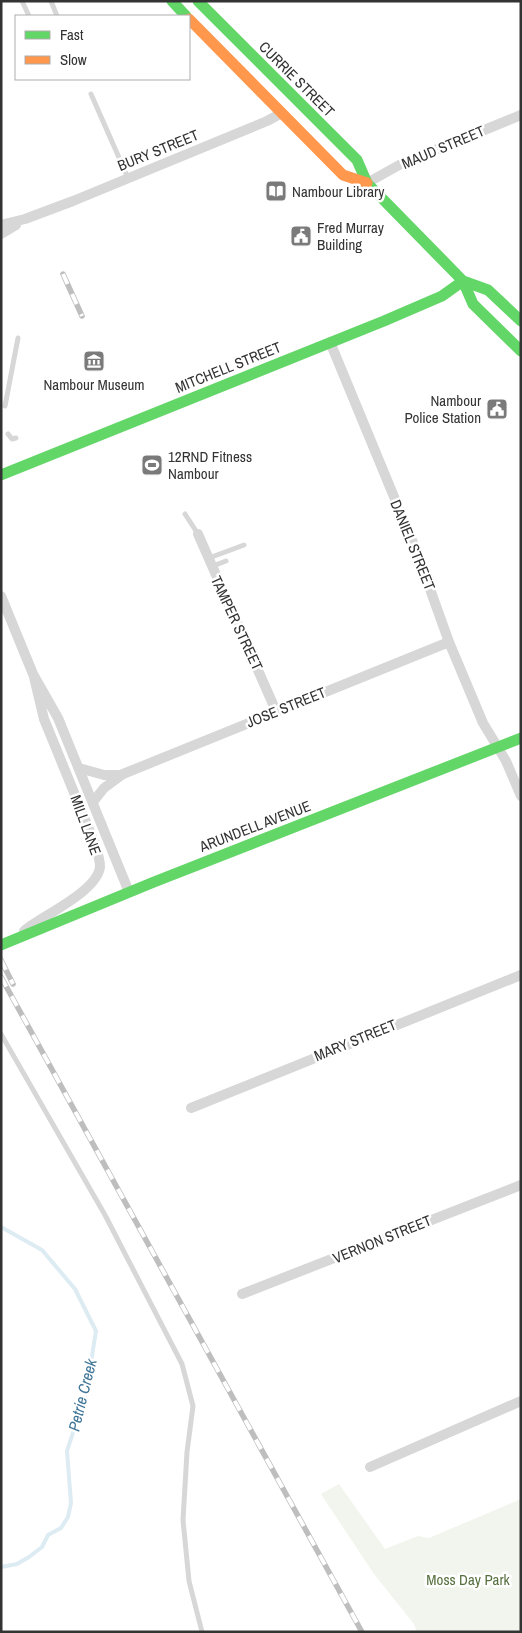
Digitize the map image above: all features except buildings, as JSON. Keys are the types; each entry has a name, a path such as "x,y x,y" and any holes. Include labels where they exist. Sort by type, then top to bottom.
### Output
{"main road":[{"path":"172,1 185,15"},
{"name":"CURRIE STREET","path":"198,1 359,162 367,183 463,281 473,304 521,351"},
{"name":"CURRIE STREET","path":"190,20 280,114 343,175 367,183"},
{"name":"BURY STREET","path":"280,114 295,98"},
{"name":"CURRIE STREET","path":"463,281 488,290 513,310 521,321"},
{"name":"MITCHELL STREET","path":"1,475 442,296 463,281"},
{"name":"ARUNDELL AVENUE","path":"1,945 129,892 521,738"}],"street":[{"name":"BURY STREET","path":"1,225 25,219 267,121 280,114"},
{"name":"MAUD STREET","path":"367,183 401,164 521,115"},
{"name":"BURY STREET","path":"1,234 25,219"},
{"name":"DANIEL STREET","path":"330,342 430,584 449,642 483,723 506,761 521,796"},
{"name":"TAMPER STREET","path":"198,534 276,711"},
{"name":"MILL LANE","path":"1,596 33,674 41,709 95,844 100,867 92,882 73,898 31,925 13,941"},
{"name":"JOSE STREET","path":"93,802 106,786 123,774 449,642"},
{"name":"MILL LANE","path":"33,674 48,698 79,768 129,892"},
{"name":"JOSE STREET","path":"79,768 104,775 123,774"},
{"name":"MARY STREET","path":"191,1108 521,975"},
{"name":"VERNON STREET","path":"242,1294 521,1185"},
{"path":"370,1467 521,1401"}],"lane":[{"path":"22,1 28,15"},
{"path":"50,1 57,15"},
{"path":"91,94 128,178"},
{"path":"5,406 18,338"},
{"path":"8,434 12,439 16,438"},
{"path":"185,514 198,534"},
{"path":"210,563 244,545"},
{"path":"210,563 226,561"},
{"path":"1,1034 105,1215 182,1364 193,1406 187,1452 183,1520 189,1581 202,1632"}],"green space":[{"name":"Moss Day Park","path":"339,1484 385,1549 418,1536 429,1538 521,1499 521,1632 417,1632 414,1624 374,1574 321,1494"}],"waterway":[{"name":"Petrie Creek","path":"1,1227 42,1250 75,1289 96,1331 86,1393 67,1451 71,1503 68,1517 61,1528 48,1535 42,1547 29,1557 17,1564 1,1567"}],"railway":[{"path":"63,274 82,316"},
{"path":"1,960 13,984"},
{"path":"1,977 362,1632"}],"traffic: fast":[{"path":"172,1 185,15"},
{"path":"198,1 357,160 367,183 463,281 473,304 521,351"},
{"path":"1,475 384,321 442,296 463,281"},
{"path":"463,281 488,290 521,321"},
{"path":"1,945 154,882 521,738"}],"traffic: slow":[{"path":"190,20 343,175 367,183"}],"place":[{"name":"Nambour Library","path":"276,191"},
{"name":"Fred Murray Building","path":"301,236"},
{"name":"Nambour Museum","path":"94,361"},
{"name":"Nambour Police Station","path":"497,409"},
{"name":"12RND Fitness Nambour","path":"152,465"}]}
